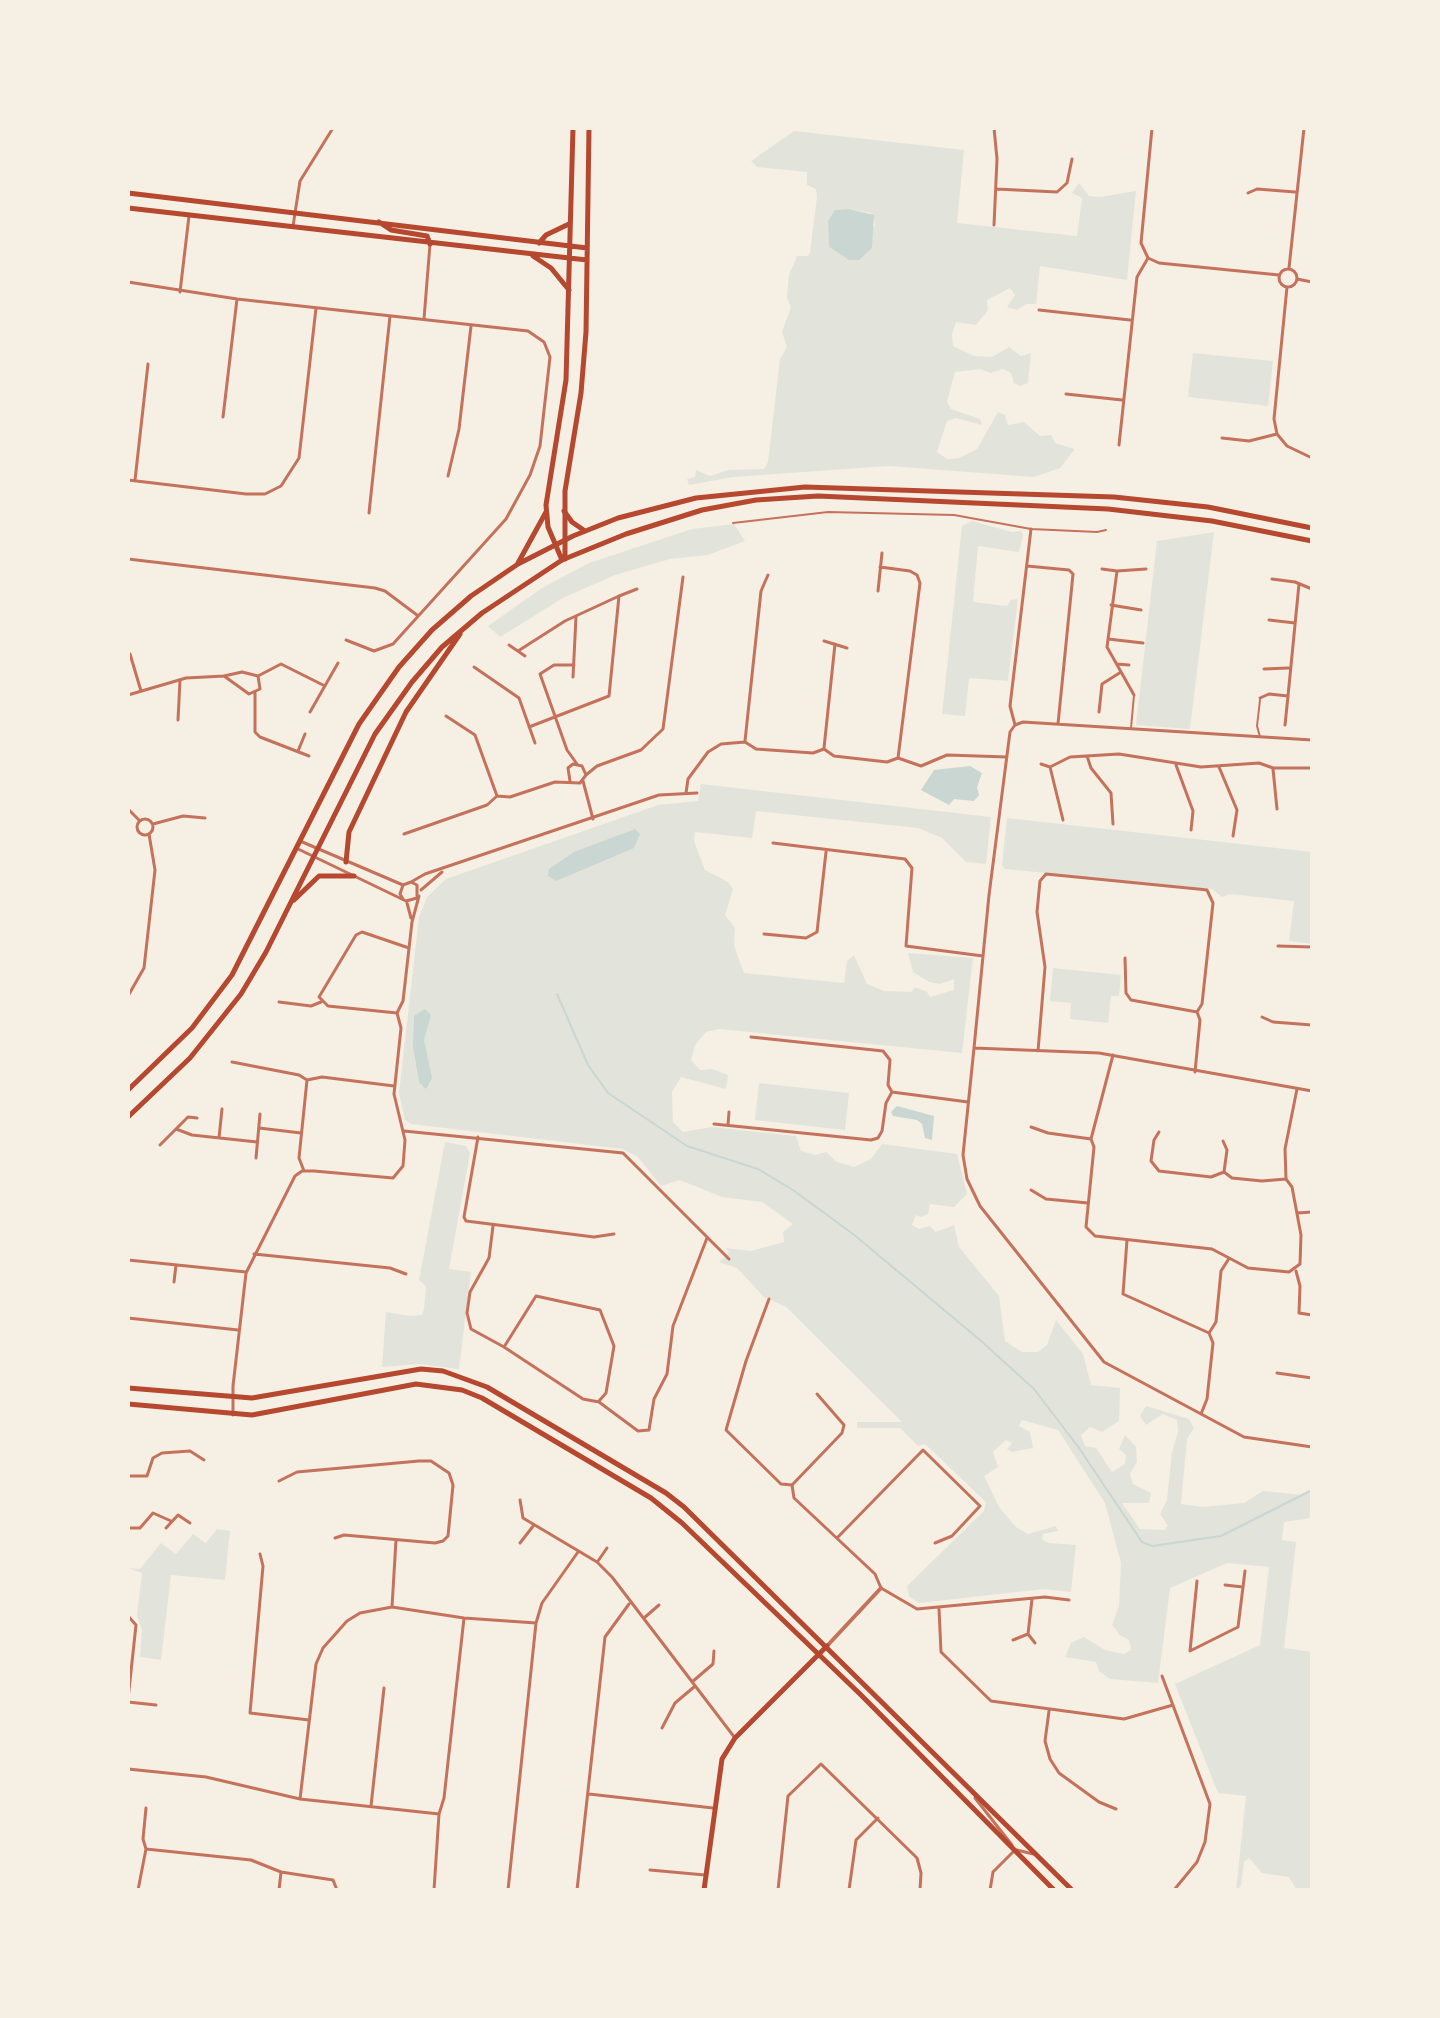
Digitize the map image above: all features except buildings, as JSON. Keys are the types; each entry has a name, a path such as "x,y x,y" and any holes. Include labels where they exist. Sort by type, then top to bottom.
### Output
{"main road":[{"path":"518,564 546,512 566,380 573,128"},
{"path":"563,560 564,511 583,376 589,128"},
{"path":"128,193 587,248"},
{"path":"128,208 587,260"},
{"path":"379,221 393,231 427,236 430,244"},
{"path":"539,243 546,235 570,224"},
{"path":"532,256 551,268 569,290"},
{"path":"128,1090 192,1028 220,993 359,724 399,667 452,612 518,564 555,544 638,512 696,498 758,490 825,487 1138,499 1208,507 1312,528"},
{"path":"128,1117 218,1025 253,975 383,721 420,673 462,629 505,595 563,560 626,534 702,510 808,497 1108,509 1212,521 1312,541"},
{"path":"564,511 572,522 585,531"},
{"path":"546,512 563,560"},
{"path":"346,862 349,832 406,712 456,643 462,629"},
{"path":"290,903 319,876 354,876"},
{"path":"128,1388 232,1398 273,1396 421,1369 443,1371 487,1387 666,1493 827,1646 1072,1890"},
{"path":"128,1404 252,1415 416,1384 462,1390 482,1398 663,1507 819,1653 1054,1890"},
{"path":"704,1890 722,1759 735,1738 827,1646"}],"street":[{"path":"220,128 238,128"},
{"path":"293,228 300,181 333,128"},
{"path":"994,128 994,225"},
{"path":"1152,128 1141,243 1148,258 1159,263 1279,275 1289,268"},
{"path":"1304,128 1289,268 1297,279 1312,282"},
{"path":"996,189 1057,192 1067,183 1072,159"},
{"path":"1248,193 1257,189 1295,192"},
{"path":"180,292 189,215"},
{"path":"424,319 430,244"},
{"path":"1119,445 1139,268 1148,258"},
{"path":"1279,275 1281,284 1287,287"},
{"path":"1297,279 1287,287 1274,419 1277,434 1287,446 1312,458"},
{"path":"128,282 237,299 528,331 544,342 550,357 546,416 530,475 506,519 393,644 381,651 374,651 346,640"},
{"path":"223,417 237,299"},
{"path":"128,480 246,494 265,494 281,486 299,458 316,308"},
{"path":"1039,310 1132,320"},
{"path":"369,513 390,316"},
{"path":"448,476 459,429 471,325"},
{"path":"135,481 148,364"},
{"path":"1066,394 1124,400"},
{"path":"1222,438 1249,441 1277,434"},
{"path":"1015,725 1010,706 1031,529"},
{"path":"878,591 882,553"},
{"path":"128,559 375,588 385,591 417,615"},
{"path":"1027,566 1069,570 1074,578 1058,724"},
{"path":"880,567 910,571 917,575 920,583 898,758"},
{"path":"1102,569 1146,569"},
{"path":"1117,571 1107,647 1134,695"},
{"path":"745,742 761,591 768,575"},
{"path":"583,794 586,775 597,766 641,750 663,729 683,577"},
{"path":"1272,579 1312,589"},
{"path":"1285,725 1299,584"},
{"path":"518,651 576,615 637,589"},
{"path":"529,727 609,696 619,596"},
{"path":"1111,605 1141,610"},
{"path":"573,677 576,615"},
{"path":"1269,620 1295,623"},
{"path":"1108,639 1143,643"},
{"path":"824,641 847,648"},
{"path":"824,749 835,644"},
{"path":"509,645 525,656"},
{"path":"130,654 141,691"},
{"path":"310,712 338,663"},
{"path":"1116,663 1129,665"},
{"path":"128,695 180,680 242,672 258,676 281,664 323,685"},
{"path":"574,665 554,665 540,674 567,750 577,764 597,766"},
{"path":"474,667 519,698 535,743"},
{"path":"1264,669 1289,668"},
{"path":"1099,712 1102,684 1121,672"},
{"path":"224,676 245,693 255,693 260,689 258,676"},
{"path":"178,720 180,680"},
{"path":"255,693 255,732 260,737 309,756"},
{"path":"1260,698 1269,694 1288,696"},
{"path":"446,716 475,735 497,796"},
{"path":"1312,740 1023,722 1015,725 1010,732 983,956 963,1163 980,1206 1104,1362 1255,1441 1312,1447"},
{"path":"298,751 305,734"},
{"path":"686,793 688,779 714,747 745,742 756,749 813,753 824,749"},
{"path":"824,749 834,756 887,762 898,758 921,766 947,755 1007,757"},
{"path":"567,750 570,781"},
{"path":"1041,764 1050,767 1070,757 1119,754 1176,764 1219,766 1259,763 1273,768 1312,768"},
{"path":"1087,755 1091,768 1111,793 1113,824"},
{"path":"555,782 577,764"},
{"path":"1176,764 1193,811 1191,830"},
{"path":"582,766 586,775"},
{"path":"1219,766 1237,810 1233,836"},
{"path":"1050,767 1063,820"},
{"path":"1273,768 1277,809"},
{"path":"404,834 487,805 497,796 510,797 555,782 570,781 575,784 583,794 593,819"},
{"path":"575,784 583,781"},
{"path":"300,841 403,885 425,874 659,795 697,793"},
{"path":"128,809 140,821"},
{"path":"153,824 183,816 205,818"},
{"path":"140,821 147,819 153,824"},
{"path":"140,821 139,832 149,834"},
{"path":"128,996 144,968 155,870 149,834 153,824"},
{"path":"773,843 910,862 906,946 983,956"},
{"path":"296,848 412,902 445,869"},
{"path":"764,934 806,938 817,932 826,852"},
{"path":"1038,1051 1045,967 1037,912 1040,881 1046,874 1207,890 1212,897 1204,995 1197,1012 1200,1020 1195,1072"},
{"path":"233,1415 238,1330 246,1272 291,1183 304,1171 393,1178 403,1166 404,1131 399,1122 394,1086 401,1028 397,1013 403,1001 412,922 419,894 411,882"},
{"path":"403,885 412,922"},
{"path":"321,1002 321,991 356,935 368,933 409,948"},
{"path":"1278,946 1312,947"},
{"path":"1125,958 1126,993 1131,1000 1197,1012"},
{"path":"279,1002 311,1006 321,1002 397,1013"},
{"path":"1262,1017 1273,1022 1312,1025"},
{"path":"751,1037 883,1051 890,1060 888,1085 892,1092"},
{"path":"974,1048 1113,1055 1312,1091"},
{"path":"1113,1055 1091,1139 1094,1147 1086,1227 1095,1236 1212,1249 1248,1268 1295,1270"},
{"path":"232,1062 299,1075 307,1080 322,1077 394,1086"},
{"path":"304,1171 299,1158 307,1080"},
{"path":"1297,1089 1285,1149 1286,1179 1292,1187 1302,1256 1295,1270 1300,1286 1299,1313 1312,1315"},
{"path":"892,1092 968,1102"},
{"path":"714,1124 871,1140 882,1131 886,1103 892,1092"},
{"path":"219,1138 222,1109"},
{"path":"728,1125 729,1112"},
{"path":"256,1158 260,1114"},
{"path":"160,1145 188,1117 197,1118"},
{"path":"1031,1127 1048,1133 1091,1139"},
{"path":"259,1128 301,1133"},
{"path":"176,1129 257,1142"},
{"path":"404,1131 623,1153 729,1259"},
{"path":"1159,1132 1154,1140 1154,1168 1211,1177 1224,1172"},
{"path":"478,1137 464,1217 471,1224 594,1237 614,1234"},
{"path":"1223,1141 1227,1150 1224,1172"},
{"path":"1224,1172 1232,1178 1286,1179"},
{"path":"1031,1190 1046,1199 1088,1203"},
{"path":"1297,1213 1312,1212"},
{"path":"493,1226 489,1258 470,1292 467,1322 471,1329 583,1399 599,1402 631,1427 649,1430 654,1399 667,1374 673,1326 707,1238"},
{"path":"1127,1240 1123,1294 1209,1333 1213,1343 1207,1399 1201,1414"},
{"path":"254,1254 390,1268 406,1274"},
{"path":"1209,1333 1216,1322 1221,1271 1228,1259"},
{"path":"128,1260 246,1272"},
{"path":"174,1282 176,1265"},
{"path":"504,1347 536,1296 600,1310 614,1346 606,1393 599,1402"},
{"path":"769,1299 746,1361 726,1430 781,1484 792,1485"},
{"path":"128,1318 238,1330"},
{"path":"1277,1373 1312,1378"},
{"path":"792,1485 842,1433 844,1425 817,1394"},
{"path":"837,1538 923,1450 980,1506 952,1536 935,1543"},
{"path":"128,1476 147,1476 153,1458 162,1453 190,1451 204,1460"},
{"path":"279,1481 297,1472 419,1461 441,1465 449,1473 453,1485 448,1536 435,1543 344,1535 335,1538"},
{"path":"792,1485 794,1498 875,1574 881,1588 917,1609 1032,1599 1069,1600"},
{"path":"520,1500 523,1518 597,1562 735,1738"},
{"path":"128,1528 140,1528 153,1513 171,1521"},
{"path":"166,1528 178,1515 190,1523"},
{"path":"520,1543 534,1525"},
{"path":"392,1607 396,1540"},
{"path":"597,1562 607,1548"},
{"path":"508,1890 536,1623 542,1603 578,1552"},
{"path":"260,1554 263,1566 250,1713 309,1720"},
{"path":"1197,1581 1190,1651 1235,1631 1245,1571"},
{"path":"1225,1585 1243,1587"},
{"path":"827,1646 881,1588"},
{"path":"1032,1599 1028,1634 1035,1643"},
{"path":"577,1890 605,1637 620,1612 630,1603"},
{"path":"643,1619 659,1605"},
{"path":"300,1799 316,1664 334,1633 360,1613 392,1607 464,1618 536,1623"},
{"path":"939,1609 941,1652 980,1694 1004,1705 1124,1719 1173,1705"},
{"path":"128,1616 136,1625 128,1701 156,1705"},
{"path":"434,1890 439,1814 444,1798 464,1618"},
{"path":"1013,1640 1028,1634"},
{"path":"691,1682 713,1664 714,1651"},
{"path":"1162,1676 1210,1804 1209,1823 1201,1852 1174,1890"},
{"path":"662,1728 675,1703 694,1687"},
{"path":"371,1806 384,1688"},
{"path":"1049,1711 1045,1741 1050,1759 1059,1773 1099,1802 1116,1809"},
{"path":"778,1890 788,1796 815,1766 827,1766 921,1864 920,1890"},
{"path":"128,1769 206,1777 300,1799 439,1814"},
{"path":"971,1791 1010,1840 1014,1851"},
{"path":"588,1794 713,1808"},
{"path":"138,1890 146,1849 146,1808"},
{"path":"849,1890 856,1840 878,1818"},
{"path":"146,1849 251,1860 281,1872 333,1880 337,1890"},
{"path":"990,1890 993,1872 1014,1851 1020,1849 1035,1854"},
{"path":"650,1870 705,1875"},
{"path":"279,1890 281,1872"}],"lane":[{"path":"733,523 798,512 906,513 985,518 1031,529 1106,530"},
{"path":"1131,730 1134,695"},
{"path":"1260,698 1257,726 1261,738"}],"shaded area":[{"path":"794,131 964,150 957,223 1077,236 1082,198 1072,193 1079,183 1089,196 1136,191 1127,280 1040,266 1036,304 1026,304 1017,310 1007,307 1015,295 1010,288 987,300 988,310 976,325 956,322 952,334 953,346 974,356 992,357 1009,347 1021,356 1031,353 1028,383 1020,386 1014,383 1011,373 1003,369 991,373 980,369 955,372 947,402 951,409 980,419 982,425 956,418 947,421 937,452 947,459 959,458 977,449 998,412 1005,415 1008,425 1024,422 1040,436 1051,435 1055,443 1075,449 1060,468 1034,477 889,466 733,477 689,485 687,479 695,477 696,470 710,476 728,470 764,469 768,462 780,359 787,347 782,332 791,307 787,298 789,275 797,256 808,256 810,252 817,197 816,189 807,185 807,172 757,167 751,161","holes":["835,210 871,213 875,225 849,260 829,247 828,221"]},
{"path":"849,209 874,215 872,248 859,260 849,260 829,247 828,221 835,210"},
{"path":"1193,353 1273,361 1268,406 1188,397"},
{"path":"972,521 1012,532 1021,531 1023,535 1019,552 978,546 973,602 1007,606 1011,600 1018,599 1008,681 969,678 965,716 942,714 962,526"},
{"path":"734,524 745,541 708,555 670,559 615,575 563,598 500,637 488,626 542,588 589,563 692,529"},
{"path":"1214,532 1190,729 1136,725 1157,541"},
{"path":"970,766 982,773 977,787 979,795 974,801 954,799 949,805 921,790 934,770"},
{"path":"701,784 991,817 986,864 966,862 942,838 918,828 756,811 752,838 695,832 694,841 705,870 728,882 733,889 725,915 735,928 734,946 744,973 844,983 847,961 854,955 867,984 884,991 911,992 915,987 927,992 930,997 954,990 954,979 940,984 929,982 913,972 908,953 973,958 962,1053 719,1029 706,1032 695,1045 691,1060 700,1070 712,1069 728,1075 726,1089 681,1077 672,1092 673,1122 683,1132 712,1127 796,1136 801,1151 815,1155 826,1152 837,1162 854,1167 871,1159 882,1144 957,1154 967,1194 954,1207 930,1204 928,1214 921,1217 916,1215 912,1225 919,1229 930,1226 936,1232 954,1225 959,1247 999,1296 1005,1341 1022,1352 1038,1352 1047,1345 1056,1320 1083,1354 1091,1385 1120,1388 1119,1421 1102,1432 1090,1427 1081,1435 1085,1446 1096,1448 1112,1472 1125,1464 1126,1455 1119,1449 1125,1435 1136,1447 1137,1462 1130,1474 1133,1484 1151,1493 1149,1503 1122,1503 1140,1529 1164,1530 1168,1526 1160,1514 1167,1500 1172,1452 1178,1432 1177,1420 1163,1414 1146,1425 1140,1416 1146,1406 1189,1419 1194,1428 1187,1439 1181,1504 1203,1507 1244,1503 1263,1491 1303,1495 1312,1492 1312,1518 1284,1522 1282,1540 1296,1542 1284,1648 1312,1652 1312,1890 1297,1890 1289,1877 1262,1873 1249,1858 1244,1862 1241,1886 1236,1890 1246,1796 1218,1793 1175,1684 1260,1645 1269,1567 1227,1563 1170,1588 1158,1683 1110,1679 1099,1671 1096,1662 1065,1657 1071,1643 1084,1637 1105,1650 1124,1654 1131,1650 1129,1640 1112,1625 1119,1606 1121,1563 1105,1503 1058,1430 1022,1420 1019,1426 1030,1432 1033,1448 1012,1452 1007,1449 1012,1443 1006,1440 993,1452 998,1467 984,1476 999,1507 1016,1527 1028,1534 1056,1526 1058,1531 1043,1534 1042,1539 1048,1543 1076,1545 1071,1592 1044,1589 919,1603 909,1596 907,1586 984,1511 986,1502 925,1444 918,1446 900,1428 857,1428 857,1422 902,1422 786,1307 764,1297 737,1268 719,1262 729,1252 726,1248 751,1251 784,1242 783,1232 793,1224 762,1202 722,1197 680,1180 661,1186 638,1157 623,1149 411,1124 405,1120 399,1093 419,917 427,897 446,879 658,805 698,801"},
{"path":"1007,818 1312,852 1312,944 1289,941 1294,901 1230,894 1222,897 1212,889 1005,869 1002,865"},
{"path":"635,829 640,834 634,848 556,881 548,876 549,869 574,852"},
{"path":"1053,968 1121,975 1119,996 1111,996 1108,1023 1070,1019 1071,1003 1050,1001"},
{"path":"425,1009 431,1015 424,1040 432,1078 426,1089 419,1082 413,1046 414,1016"},
{"path":"759,1083 849,1093 845,1130 755,1120"},
{"path":"897,1106 934,1116 932,1140 925,1138 922,1124 917,1120 893,1116 891,1112"},
{"path":"445,1142 466,1146 470,1153 449,1269 471,1272 459,1369 419,1364 382,1367 386,1312 410,1316 422,1315 424,1309 426,1286 419,1280"},
{"path":"217,1529 230,1531 225,1580 171,1575 161,1660 140,1657 142,1630 137,1615 142,1573 128,1568 140,1569 161,1543 176,1554 193,1534 206,1543"}],"waterway":[{"path":"557,994 588,1065 608,1093 687,1146 758,1169 793,1190 853,1234 1034,1389 1079,1448 1142,1542 1152,1546 1221,1536 1312,1490"}]}
